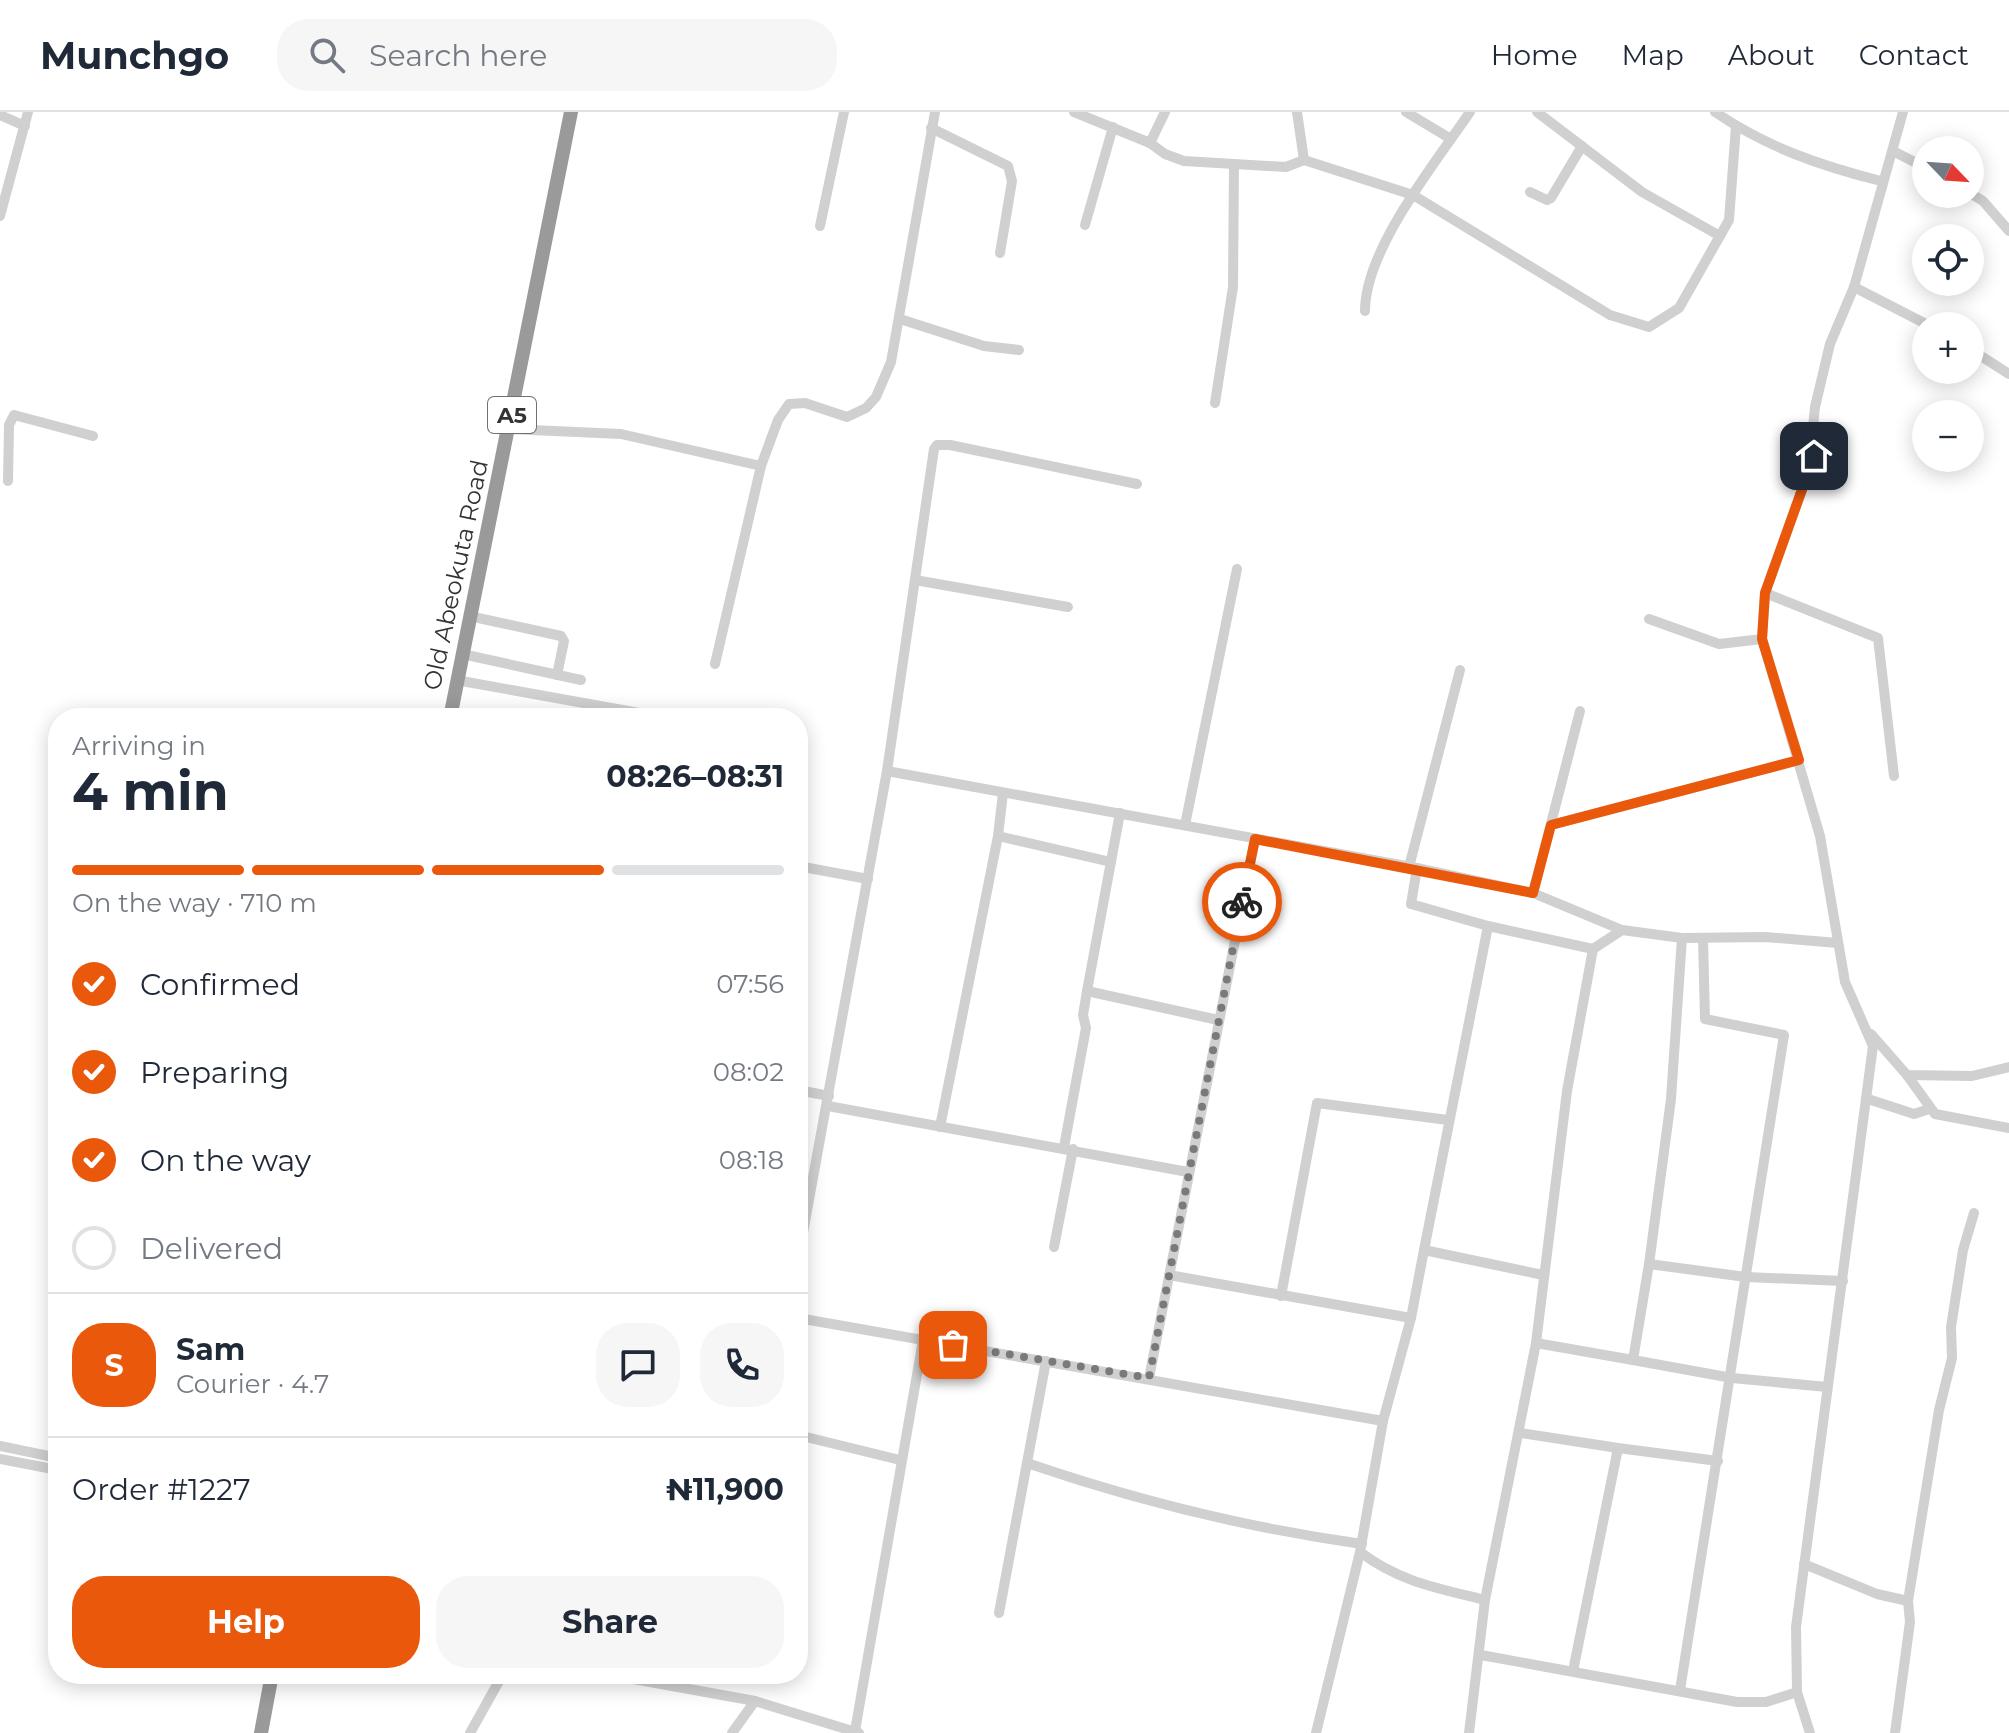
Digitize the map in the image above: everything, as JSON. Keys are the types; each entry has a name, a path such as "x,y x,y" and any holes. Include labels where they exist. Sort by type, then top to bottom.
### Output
{"highway":[{"name":"Old Abeokuta Road","path":"452,708 571,112"},
{"path":"261,1733 270,1684"}],"street":[{"path":"0,216 28,112"},
{"path":"820,226 844,112"},
{"path":"715,664 761,466 778,420 789,404 805,403 847,417 866,408 876,397 891,362 935,112"},
{"path":"1074,112 1150,143 1165,154 1184,161 1286,167 1304,160 1413,195 1610,315 1649,327 1679,308 1720,236 1732,206 1736,126"},
{"path":"1150,143 1165,112"},
{"path":"1297,112 1304,160"},
{"path":"1406,112 1451,139"},
{"path":"1365,311 1372,275 1413,195 1470,112"},
{"path":"1537,112 1642,192 1720,236"},
{"path":"1715,112 1736,126 1823,166 1881,181"},
{"path":"1903,112 1881,181 1854,287 1830,344 1815,407 1811,447 1814,456 1765,593 1762,639 1820,836 1849,994 1868,1030 1907,1075 1929,1109 1935,1114 2009,1128"},
{"path":"0,115 25,126"},
{"path":"1085,225 1113,127"},
{"path":"931,128 1008,166 1012,181 1000,253"},
{"path":"1530,192 1547,200 1551,198 1582,146"},
{"path":"1893,151 1912,161"},
{"path":"1215,403 1233,287 1234,164"},
{"path":"1984,202 2009,231"},
{"path":"1854,287 1912,317"},
{"path":"900,319 984,346 1019,350"},
{"path":"1984,358 2009,374"},
{"path":"8,481 9,425 14,415 93,436"},
{"path":"509,429 621,434 761,466"},
{"path":"808,1207 887,771 937,445 950,445 1137,484"},
{"path":"1185,825 1237,569"},
{"path":"915,580 1068,607"},
{"path":"1765,593 1878,638 1894,776"},
{"path":"469,616 561,636 564,641 557,675"},
{"path":"1649,619 1719,644 1762,639"},
{"path":"462,654 581,680"},
{"path":"1460,670 1413,867 1411,904 1488,926 1593,949 1622,930"},
{"path":"456,680 611,708"},
{"path":"1533,893 1580,711"},
{"path":"1551,825 1799,760"},
{"path":"887,771 1413,867 1533,893 1622,930 1682,938 1765,937 1838,943"},
{"path":"940,1127 998,836 1003,793"},
{"path":"1054,1247 1086,1028 1083,1015 1120,813"},
{"path":"998,836 1111,862"},
{"path":"1149,1378 1255,839"},
{"path":"808,868 868,879"},
{"path":"1316,1733 1361,1548 1383,1421 1411,1318 1488,926"},
{"path":"1633,1360 1671,1099 1682,938"},
{"path":"1680,1690 1732,1378 1784,1035 1705,1019 1703,938"},
{"path":"1469,1733 1481,1655 1485,1600 1521,1433 1536,1343 1567,1091 1593,949"},
{"path":"1087,991 1218,1020"},
{"path":"1810,1733 1797,1692 1796,1627 1873,1060 1868,1030"},
{"path":"1907,1075 1972,1076 2009,1067"},
{"path":"808,1094 940,1127 1188,1172"},
{"path":"1868,1099 1914,1114 1929,1109"},
{"path":"1281,1296 1317,1103 1448,1120"},
{"path":"1895,1733 1910,1622 1908,1601 1939,1410 1952,1358 1951,1327 1963,1250 1974,1213"},
{"path":"1424,1250 1543,1275"},
{"path":"1649,1264 1746,1277 1843,1281"},
{"path":"1169,1275 1411,1318"},
{"path":"808,1320 1383,1421"},
{"path":"661,1684 755,1701 857,1732 900,1460 923,1340"},
{"path":"1536,1343 1732,1378 1827,1387"},
{"path":"999,1613 1046,1361"},
{"path":"1521,1433 1718,1461"},
{"path":"808,1437 900,1460"},
{"path":"0,1446 48,1456"},
{"path":"1573,1671 1618,1448"},
{"path":"0,1459 48,1468"},
{"path":"1027,1463 1129,1494 1361,1548 1386,1571 1405,1580 1485,1600"},
{"path":"1804,1564 1877,1594 1908,1601"},
{"path":"1481,1655 1737,1702 1766,1702 1797,1692"},
{"path":"470,1733 497,1684"},
{"path":"732,1733 755,1701"}],"way so far":[{"path":"953,1345 1149,1378 1242,902"}],"route":[{"path":"1242,902 1255,839 1417,868 1533,893 1551,825 1799,760 1762,639 1765,593 1814,456"}]}
